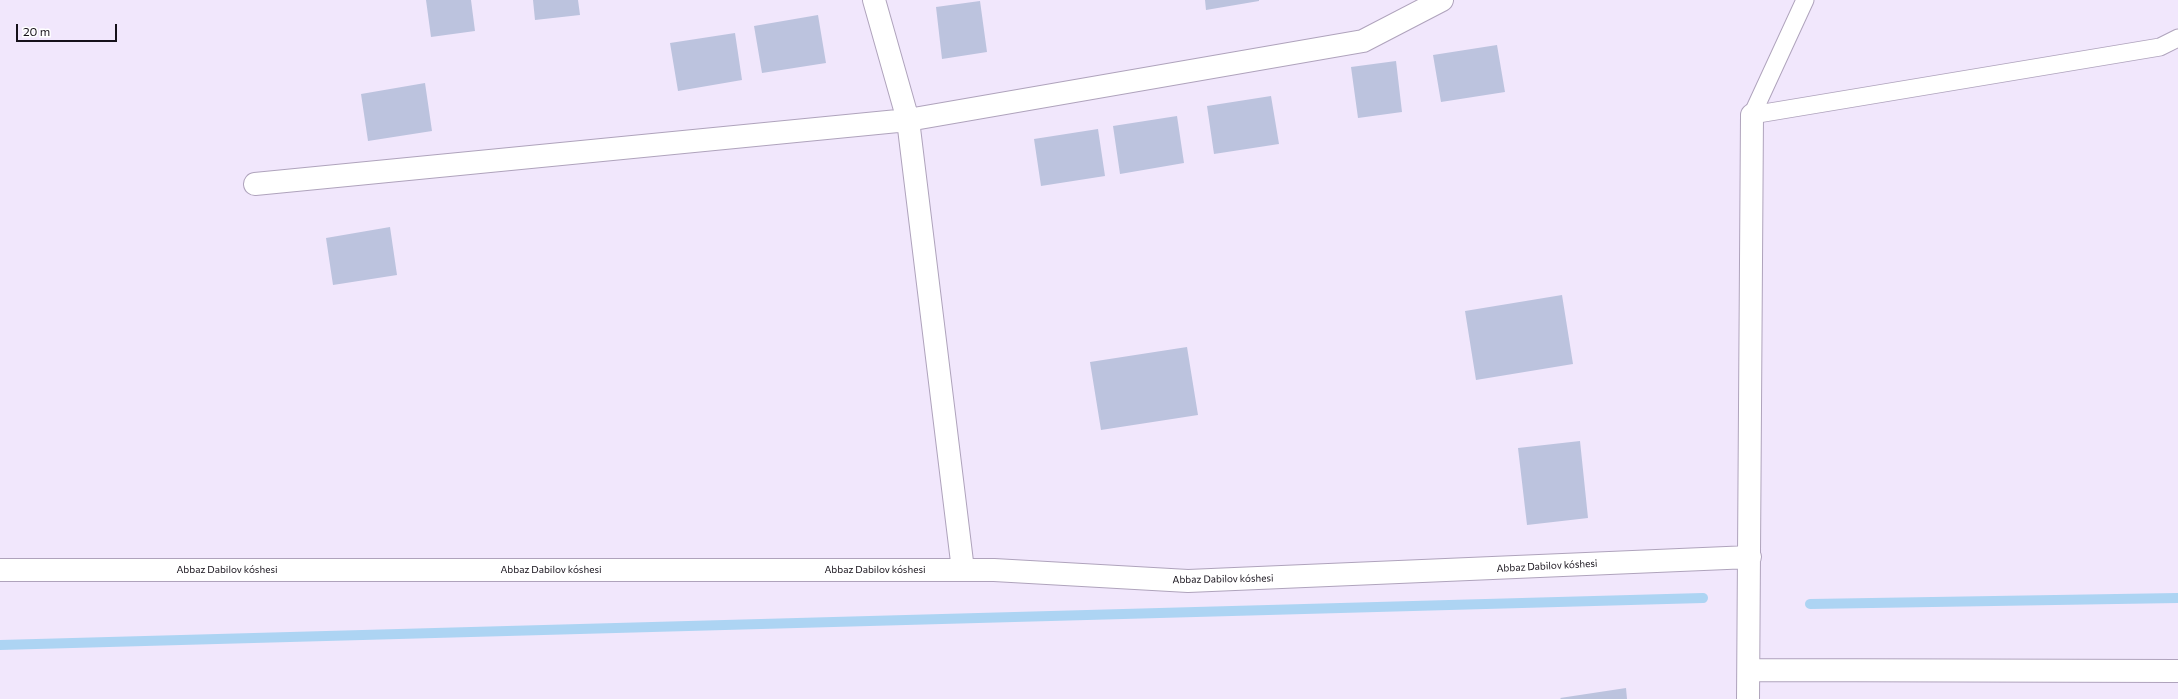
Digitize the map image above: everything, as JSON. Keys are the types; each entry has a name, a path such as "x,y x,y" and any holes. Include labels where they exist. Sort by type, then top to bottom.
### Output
{"street":[{"path":"874,0 908,120 963,570"},
{"path":"255,184 908,120 1363,41 1442,0"},
{"path":"1748,699 1752,115"},
{"name":"Abbaz Dabilov kóshesi","path":"0,570 994,570 1188,581 1750,557"},
{"path":"1749,670 2178,671"}],"lane":[{"path":"1752,115 1805,0"},
{"path":"1752,115 2160,47 2178,38"}],"building":[{"path":"426,0 471,0 475,31 431,37"},
{"path":"533,0 578,0 580,15 535,20"},
{"path":"1205,0 1259,0 1259,1 1206,10"},
{"path":"980,1 987,52 942,59 936,7"},
{"path":"818,15 826,63 762,73 754,26"},
{"path":"735,33 742,80 678,91 670,43"},
{"path":"1497,45 1505,92 1441,102 1433,55"},
{"path":"1396,61 1402,112 1358,118 1351,67"},
{"path":"425,83 432,131 368,141 361,94"},
{"path":"1271,96 1279,144 1214,154 1207,106"},
{"path":"1177,116 1184,163 1120,174 1113,126"},
{"path":"1098,129 1105,176 1041,186 1034,139"},
{"path":"390,227 397,275 333,285 326,238"},
{"path":"1562,295 1573,364 1476,380 1465,311"},
{"path":"1187,347 1198,415 1101,430 1090,362"},
{"path":"1580,441 1588,518 1527,525 1518,448"},
{"path":"1626,688 1627,699 1560,698"}],"waterway":[{"path":"0,645 1703,598"},
{"path":"1810,604 2178,598"}]}
